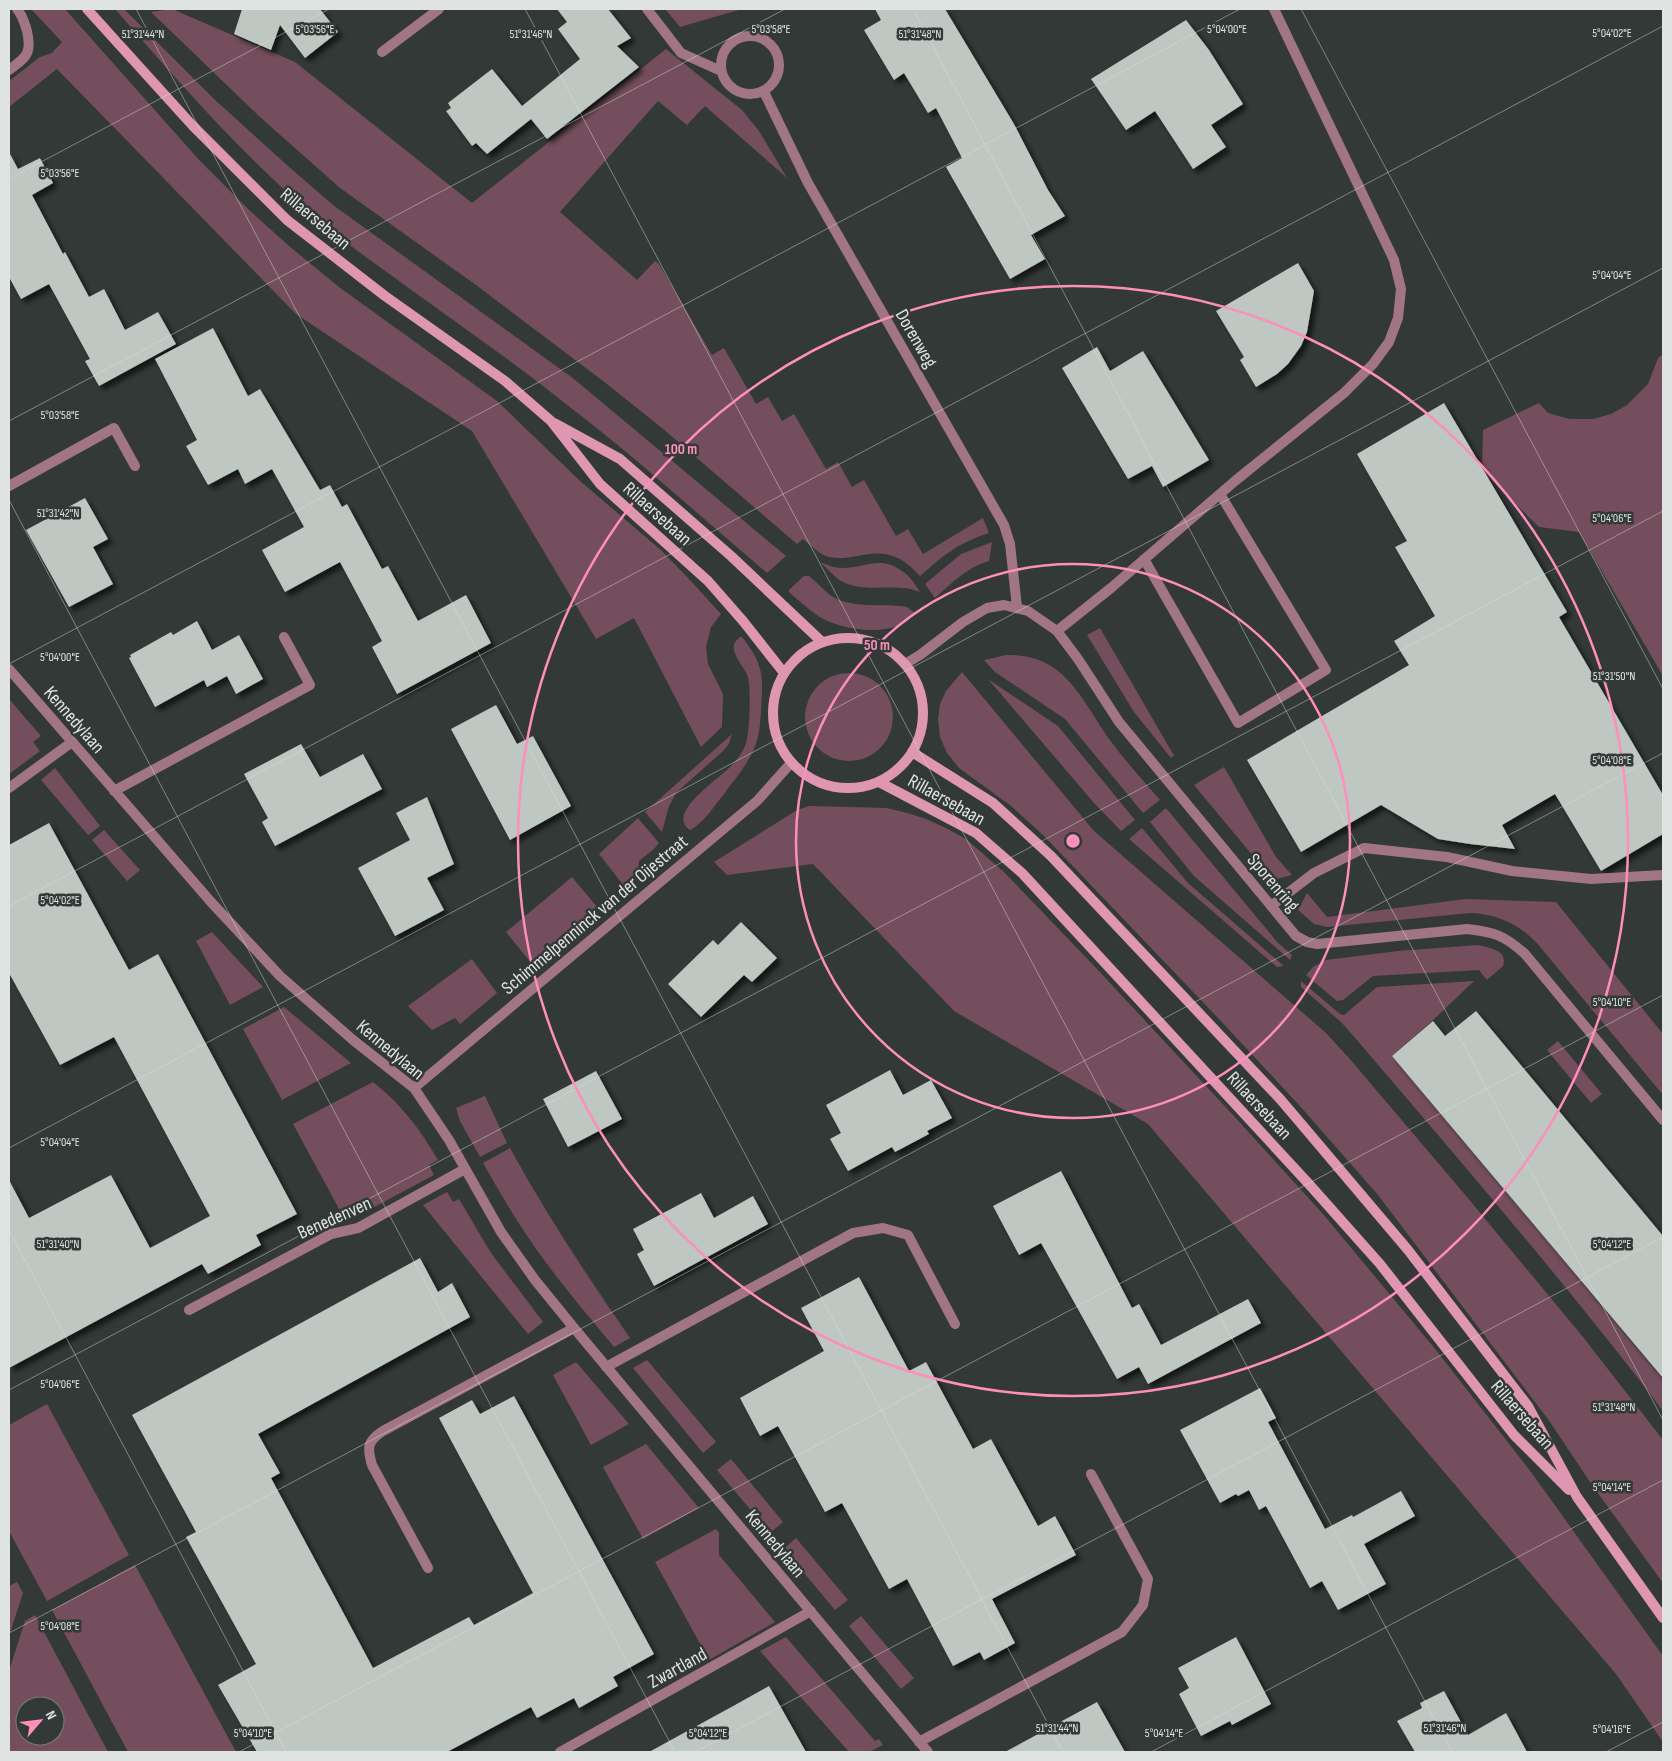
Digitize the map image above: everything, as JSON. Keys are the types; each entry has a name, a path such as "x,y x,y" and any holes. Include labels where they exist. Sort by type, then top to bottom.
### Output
{"street":[{"path":"9,70 23,60 30,46 23,17 17,9"},
{"name":"Rillaersebaan","path":"87,9 192,125 287,220 385,296 505,382 551,421 620,459 731,556 822,642"},
{"path":"382,52 439,9"},
{"path":"647,9 681,53 721,71"},
{"path":"1057,632 1220,494 1344,393 1373,364 1389,342 1398,318 1401,289 1394,260 1274,9"},
{"path":"756,36 767,40 775,49 780,60 779,72 774,83 764,92 750,95 738,92 727,83 721,71 722,56 729,44 741,37 756,36"},
{"name":"Dorenweg","path":"764,92 808,183 1004,525 1010,544 1017,607"},
{"name":"Rillaersebaan","path":"551,421 600,484 708,581 784,672"},
{"path":"9,486 114,428 135,466"},
{"path":"1144,559 1238,723 1326,670 1220,494"},
{"name":"Sporenring","path":"905,664 920,655 963,622 987,608 1004,605 1028,611 1057,632 1078,659 1119,722 1296,936 1307,942 1317,944 1467,929 1490,931 1511,940 1525,954 1663,1120"},
{"path":"114,791 310,685 284,637"},
{"path":"844,637 867,640 888,649 905,664 915,680 921,698 923,716 920,735 912,752 897,770 879,782 856,788 832,787 810,778 791,764 778,743 772,720 774,695 784,672 800,654 822,642 844,637"},
{"name":"Kennedylaan","path":"9,669 211,902 280,976 353,1040 414,1088 449,1140 501,1232 535,1280 928,1752"},
{"path":"9,788 72,742"},
{"name":"Rillaersebaan","path":"912,752 993,803 1051,856 1281,1100 1408,1250 1528,1406 1576,1497 1663,1618"},
{"name":"Schimmelpenninck van der Oijestraat","path":"414,1088 757,801 791,764"},
{"name":"Rillaersebaan","path":"879,782 976,833 1022,873 1380,1264 1514,1435 1576,1497"},
{"path":"1271,906 1314,873 1364,848 1447,857 1512,870 1591,879 1663,875"},
{"name":"Benedenven","path":"189,1310 331,1234 358,1228 465,1169"},
{"path":"606,1367 853,1233 883,1228 908,1235 955,1324"},
{"path":"428,1568 372,1465 369,1444 375,1436 574,1328"},
{"path":"919,1742 1122,1632 1143,1606 1148,1579 1091,1474"},
{"name":"Zwartland","path":"560,1752 811,1611"}],"shaded area":[{"path":"31,9 65,9 200,161 248,209 339,287 497,401 580,481 662,551 721,614 711,627 706,647 708,664 723,694 722,727 701,747 634,618 596,639 472,431 296,314 57,69 9,107 9,81 40,57 52,53 62,42"},
{"path":"115,9 124,9 214,99 333,205 574,379 786,556 767,573 646,469 551,392 323,224 241,148 189,93"},
{"path":"172,9 295,62 472,203 666,49 742,110 759,131 787,178 705,106 687,125 658,101 560,212 637,280 655,261 659,264 712,355 724,348 756,404 768,397 782,421 794,414 826,469 838,462 852,487 864,480 896,536 908,529 923,554 983,518 989,533 952,550 920,576 899,558 892,556 867,554 846,558 832,558 818,552 803,539 797,544 662,428 603,381 476,285 340,188 260,117 151,12"},
{"path":"665,9 742,9 680,27"},
{"path":"1663,354 1663,676 1579,532 1539,527 1482,471 1483,430 1539,403 1548,413 1570,419 1593,419 1611,414 1627,405 1648,384 1658,358"},
{"path":"992,542 989,561 967,571 935,598 925,584 961,554"},
{"path":"820,562 842,568 880,563 894,566 912,580 920,592 911,589 872,588 852,585 840,580"},
{"path":"804,576 809,576 833,597 849,603 907,607 915,613 907,621 896,627 883,629 855,629 830,622 820,617 789,592"},
{"path":"1100,628 1174,755 1171,758 1134,712 1087,635"},
{"path":"740,637 750,647 761,672 762,700 758,738 749,759 739,774 709,814 690,830 684,823 684,814 689,805 707,786 734,763 747,740 749,683 747,674 735,654 734,648 735,643"},
{"path":"1006,655 1026,656 1043,662 1057,670 1069,681 1116,748 1160,800 1143,813 1065,719 995,672 984,660"},
{"path":"962,672 1094,831 1325,1032 1349,1058 1583,1337 1663,1440 1663,1583 1592,1485 1550,1422 1378,1195 1299,1105 1219,1019 1044,836 1011,806 959,768 947,753 940,737 938,719 940,704 946,691"},
{"path":"849,673 866,676 880,686 890,700 893,717 890,734 880,748 866,758 849,761 832,758 818,748 808,734 805,717 808,700 818,686 832,676"},
{"path":"988,679 1058,726 1135,820 1121,831 1094,803"},
{"path":"9,699 41,736 33,742 40,751 9,774"},
{"path":"732,734 729,744 723,751 676,793 669,806 662,832 645,812"},
{"path":"1224,767 1276,857 1292,875 1273,880 1194,785"},
{"path":"55,768 100,826 88,835 41,780"},
{"path":"809,806 887,808 926,819 966,839 1005,873 1233,1115 1323,1214 1436,1350 1531,1472 1663,1656 1663,1742 1616,1674 1148,1124 954,1011 813,864 727,875 714,862 797,810"},
{"path":"1166,808 1278,943 1292,955 1290,960 1194,876 1150,822"},
{"path":"638,818 659,843 639,861 638,876 624,886 599,854"},
{"path":"1142,828 1188,883 1284,966 1277,967 1129,839"},
{"path":"104,830 140,870 127,881 92,840"},
{"path":"572,877 598,908 532,964 506,932"},
{"path":"1307,893 1327,917 1466,899 1556,902 1663,1034 1663,1095 1536,942 1514,925 1489,915 1470,913 1327,927 1314,924 1298,910"},
{"path":"212,932 263,987 230,1005 196,941"},
{"path":"1478,945 1488,947 1503,956 1503,966 1487,980 1479,970 1373,976 1343,1000 1337,1001 1306,975 1313,967 1326,960 1398,951"},
{"path":"472,959 497,993 460,1024 455,1018 432,1030 408,1006"},
{"path":"1301,981 1340,1014 1344,1015 1377,987 1474,981 1392,1056 1663,1379 1663,1411 1551,1269 1341,1022 1301,987"},
{"path":"284,1007 351,1063 282,1100 243,1029"},
{"path":"1558,1041 1602,1094 1591,1103 1547,1050"},
{"path":"373,1082 409,1118 438,1160 429,1165 434,1175 352,1219 350,1215 344,1218 293,1124"},
{"path":"485,1096 507,1143 480,1157 460,1121 456,1108"},
{"path":"510,1148 567,1244 630,1338 614,1347 553,1272 515,1217 483,1163"},
{"path":"447,1192 453,1202 459,1199 491,1253 543,1322 528,1334 423,1205"},
{"path":"647,1360 716,1442 703,1453 633,1368"},
{"path":"576,1362 629,1424 591,1445 553,1375"},
{"path":"47,1404 129,1555 47,1601 9,1531 9,1425"},
{"path":"646,1444 699,1508 643,1539 603,1467"},
{"path":"731,1459 783,1522 770,1533 717,1470"},
{"path":"716,1529 719,1533 719,1555 775,1622 709,1660 655,1562"},
{"path":"796,1538 848,1600 835,1610 784,1549"},
{"path":"135,1565 236,1752 128,1752 52,1610"},
{"path":"17,1582 23,1593 9,1636 9,1586"},
{"path":"35,1615 108,1752 9,1752 9,1671 25,1621"},
{"path":"861,1616 914,1678 901,1689 849,1626"},
{"path":"786,1637 875,1741 879,1739 883,1745 869,1752 849,1752 760,1651"}],"building":[{"path":"242,9 320,9 338,32 305,58 280,25 271,50 234,34"},
{"path":"557,9 608,9 631,38 617,46 639,67 547,139 531,119 487,154 476,143 472,146 446,111 451,108 448,103 492,69 522,106 580,59 558,29 567,22"},
{"path":"875,9 945,9 1014,124 1048,190 1065,216 1031,235 1045,259 1010,279 946,167 962,158 936,108 928,113 904,73 894,80 864,30 881,20"},
{"path":"1186,20 1209,50 1243,104 1211,125 1226,147 1193,169 1155,111 1126,130 1091,79"},
{"path":"9,152 18,169 40,158 53,183 32,195 63,254 65,252 89,297 104,289 125,330 158,312 176,344 99,386 85,361 90,359 49,284 21,299 9,277"},
{"path":"1298,263 1314,291 1307,332 1301,346 1288,364 1277,374 1256,387 1240,360 1244,357 1216,311"},
{"path":"213,328 248,396 260,389 320,490 330,485 342,507 347,504 382,569 388,566 418,621 466,595 491,643 397,694 372,647 382,641 340,562 285,592 262,550 304,527 272,469 245,484 238,469 208,485 186,446 197,440 155,359"},
{"path":"1097,347 1110,371 1143,351 1209,460 1163,487 1152,466 1128,479 1062,368"},
{"path":"1444,403 1567,612 1559,617 1663,795 1663,834 1601,871 1555,794 1502,825 1515,849 1438,839 1381,805 1301,852 1247,760 1409,665 1394,641 1435,616 1395,547 1407,541 1357,454"},
{"path":"85,498 108,539 93,547 113,584 69,607 26,530"},
{"path":"197,621 212,650 239,635 263,679 236,694 227,676 207,687 204,680 155,707 129,658 131,657 130,655 171,632 173,635"},
{"path":"496,705 517,744 533,736 571,806 510,840 451,729"},
{"path":"301,744 320,777 363,754 382,789 275,846 262,822 268,818 244,774"},
{"path":"427,797 454,864 427,878 444,910 395,936 358,868 410,840 396,813"},
{"path":"49,823 129,970 158,954 297,1214 256,1235 261,1245 208,1274 202,1264 9,1368 9,1180 29,1218 111,1175 150,1248 210,1216 114,1037 60,1065 9,973 9,845"},
{"path":"741,922 777,958 752,982 744,975 701,1017 668,984 713,940 718,945"},
{"path":"1476,1011 1663,1236 1663,1378 1392,1056 1433,1021 1445,1036"},
{"path":"890,1070 903,1095 931,1080 952,1118 927,1131 929,1134 895,1152 892,1147 848,1171 830,1139 841,1133 826,1105"},
{"path":"596,1071 622,1119 568,1147 543,1099"},
{"path":"1061,1171 1132,1308 1139,1304 1161,1345 1248,1299 1261,1323 1148,1384 1139,1367 1117,1379 1041,1243 1019,1255 993,1206"},
{"path":"701,1193 714,1218 753,1196 768,1224 654,1286 637,1254 644,1250 633,1229"},
{"path":"420,1258 438,1292 452,1283 470,1317 258,1434 280,1473 271,1478 373,1668 469,1617 474,1625 533,1593 439,1418 472,1400 480,1414 514,1396 654,1654 613,1677 618,1686 579,1708 574,1698 537,1718 531,1707 447,1752 257,1752 218,1685 256,1664 186,1537 196,1532 132,1415"},
{"path":"859,1277 909,1371 926,1362 973,1449 991,1439 1038,1526 1055,1516 1076,1555 992,1599 1015,1643 984,1660 980,1652 953,1666 907,1579 889,1589 842,1503 825,1512 778,1426 760,1436 740,1398 824,1351 801,1308"},
{"path":"1260,1388 1276,1418 1268,1422 1325,1529 1352,1515 1353,1517 1401,1491 1415,1516 1364,1544 1386,1584 1338,1610 1322,1581 1310,1588 1266,1506 1259,1510 1249,1490 1238,1496 1236,1494 1220,1503 1180,1430"},
{"path":"1236,1637 1271,1704 1232,1725 1230,1721 1201,1736 1179,1694 1189,1688 1178,1668"},
{"path":"769,1686 806,1752 649,1752 735,1705"},
{"path":"1444,1691 1468,1735 1506,1713 1527,1752 1415,1752 1397,1721 1422,1708 1420,1703"},
{"path":"1097,1702 1125,1752 1005,1752"}]}
